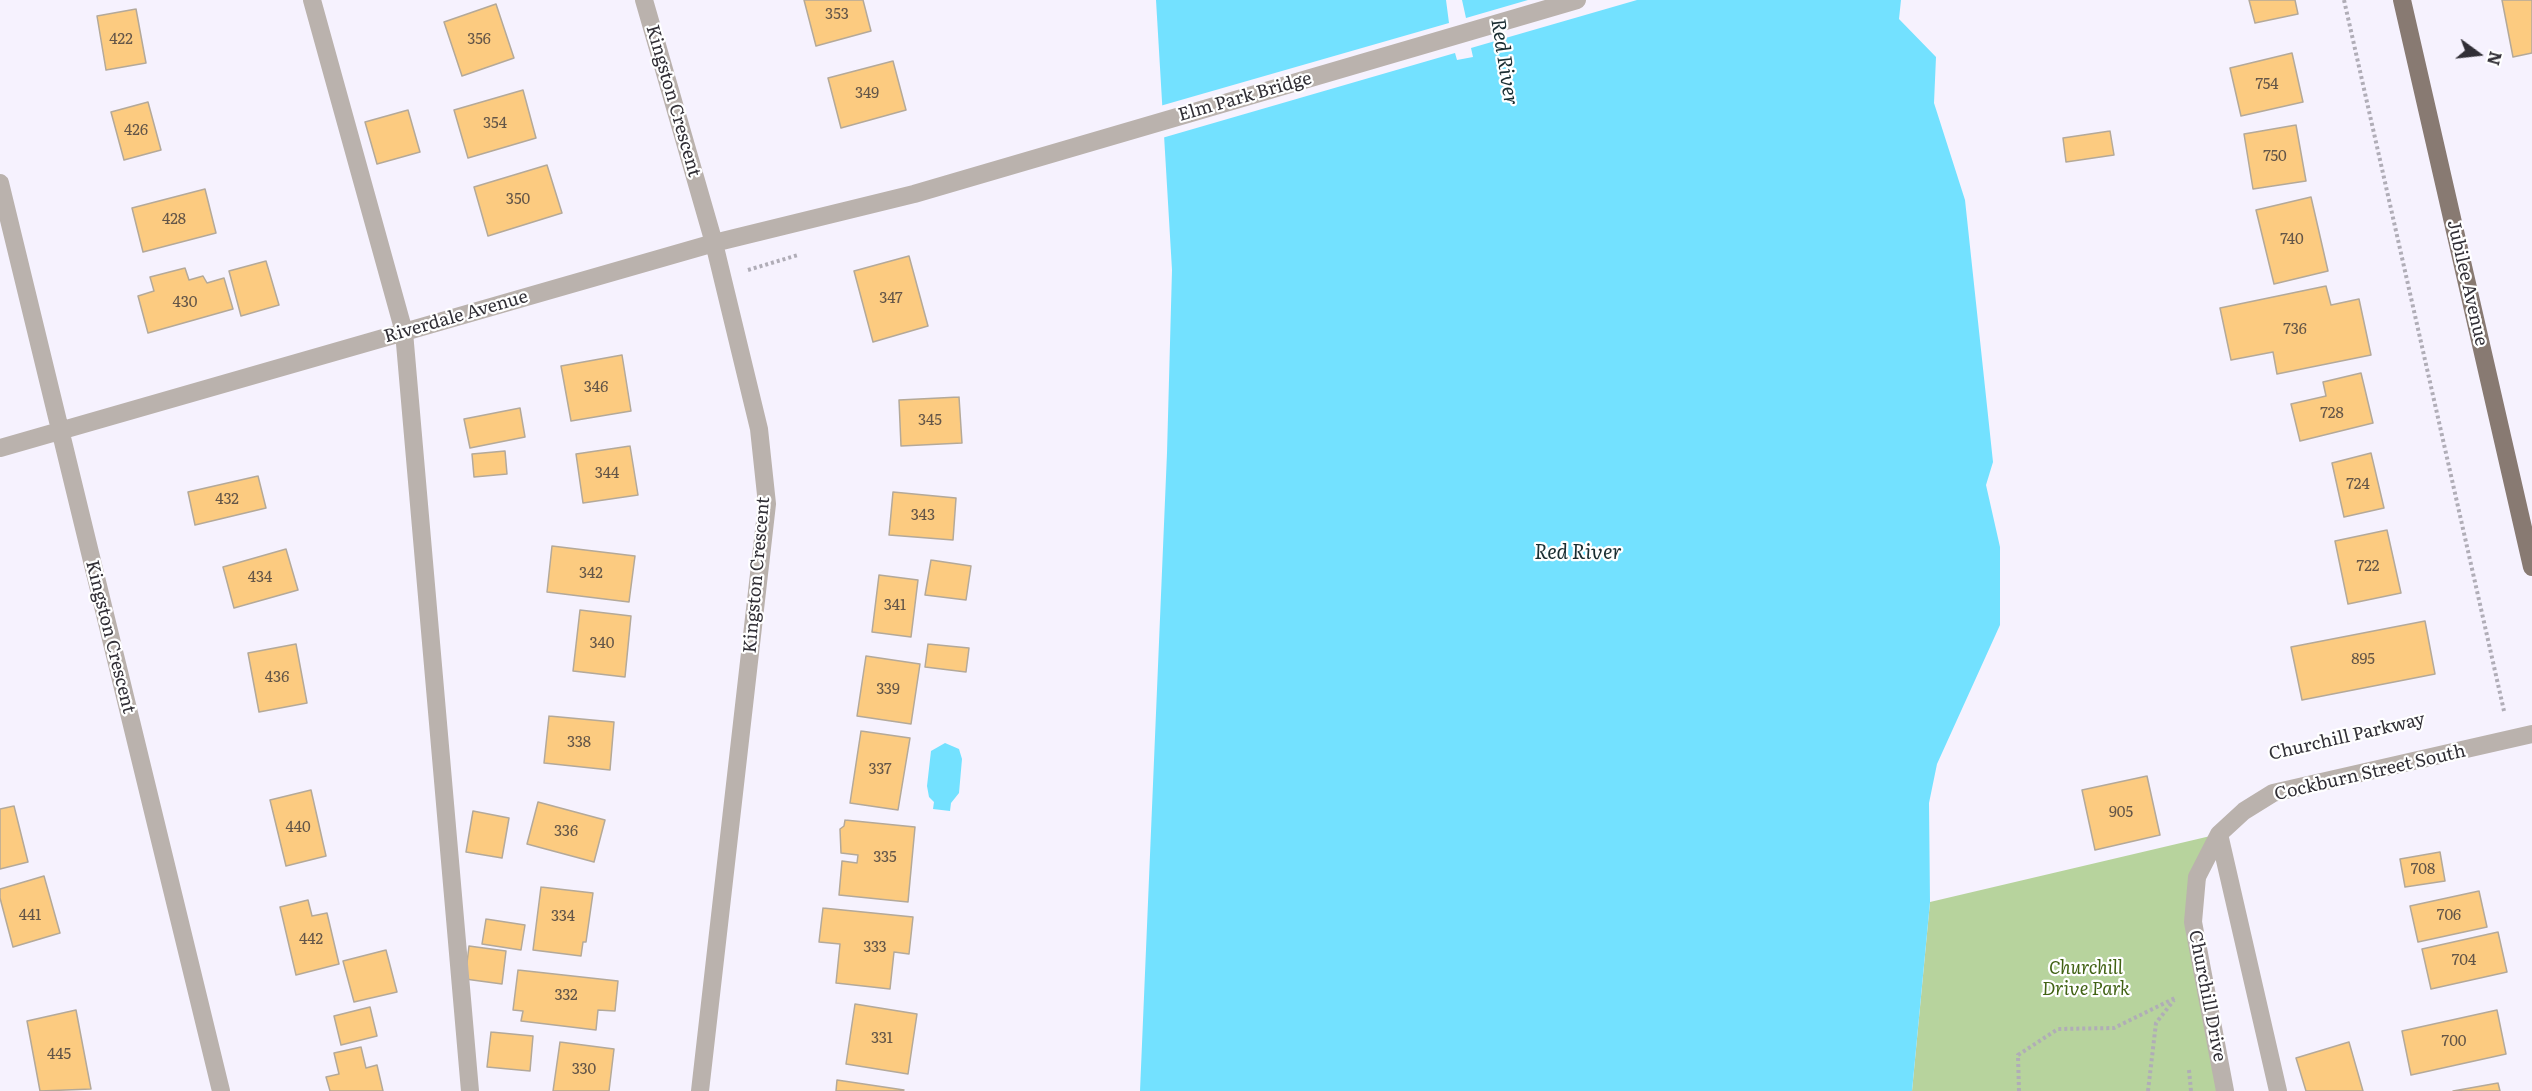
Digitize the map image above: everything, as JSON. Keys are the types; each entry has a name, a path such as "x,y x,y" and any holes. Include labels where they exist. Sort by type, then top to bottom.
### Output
{"main road":[{"name":"Jubilee Avenue","path":"2402,0 2532,567"}],"street":[{"path":"312,0 404,332 470,1091"},
{"name":"Kingston Crescent","path":"644,0 714,243 759,429 767,504 700,1091"},
{"name":"Elm Park Bridge","path":"914,194 1576,0"},
{"name":"Kingston Crescent","path":"0,183 221,1091"},
{"name":"Riverdale Avenue","path":"0,448 714,243 914,194"},
{"name":"Cockburn Street South","path":"2219,834 2244,811 2273,794 2532,734"},
{"path":"2219,834 2278,1091"},
{"name":"Churchill Drive","path":"2219,834 2197,877 2193,922 2225,1091"}],"path":[{"path":"2344,0 2505,715"},
{"path":"2175,987 2179,1009"},
{"path":"2019,1091 2018,1054 2058,1029 2114,1028 2177,997"},
{"path":"2148,1091 2156,1023 2177,997"},
{"path":"2189,1067 2191,1091"}],"green space":[{"name":"Churchill Drive Park","path":"2219,834 2193,922 2225,1091 1912,1091 1930,902"}],"water":[{"name":"Red River","path":"1156,0 1901,0 1899,19 1936,57 1934,103 1965,200 1993,462 1986,485 2000,547 2000,625 1937,764 1929,803 1930,902 1912,1091 1140,1091 1167,453 1172,270"},
{"path":"945,743 959,749 962,759 959,793 951,803 950,811 933,809 934,802 929,797 927,786 931,751"}],"pier":[{"path":"1446,0 1462,0 1466,18 1528,0 1637,0 1471,48 1473,57 1457,60 1455,53 1162,138 1160,106 1449,23"}],"building":[{"path":"804,0 863,0 871,31 816,46"},
{"path":"2249,0 2295,0 2298,14 2255,23"},
{"path":"2502,0 2532,0 2532,53 2513,57"},
{"path":"496,4 514,58 462,76 444,22"},
{"path":"136,9 146,63 106,70 97,16"},
{"path":"2292,53 2303,102 2241,116 2230,68"},
{"path":"893,61 906,110 841,128 828,78"},
{"path":"523,90 536,138 468,158 454,110"},
{"path":"148,102 161,150 124,160 111,112"},
{"path":"408,110 420,152 377,164 365,122"},
{"path":"2296,125 2306,181 2253,189 2244,134"},
{"path":"2110,131 2114,155 2066,162 2063,138"},
{"path":"547,165 562,213 488,236 474,187"},
{"path":"205,189 216,233 143,252 132,208"},
{"path":"2311,197 2328,271 2274,284 2256,210"},
{"path":"909,256 928,326 873,342 854,271"},
{"path":"266,261 279,305 241,316 229,271"},
{"path":"185,268 189,280 203,276 207,283 224,278 233,309 148,333 138,296 154,291 150,277"},
{"path":"2326,286 2331,305 2359,299 2371,355 2277,374 2273,352 2231,360 2220,308"},
{"path":"622,355 631,411 571,421 561,366"},
{"path":"2361,373 2373,423 2300,441 2291,404 2326,396 2323,382"},
{"path":"959,397 962,443 901,446 899,400"},
{"path":"520,408 525,437 470,448 464,419"},
{"path":"630,446 638,495 583,503 576,454"},
{"path":"505,451 507,474 474,477 472,454"},
{"path":"2371,453 2384,508 2344,517 2332,463"},
{"path":"258,476 266,508 195,525 188,492"},
{"path":"893,492 956,498 953,540 889,535"},
{"path":"2387,530 2401,593 2348,604 2335,541"},
{"path":"552,546 635,556 629,602 547,592"},
{"path":"286,549 298,590 234,608 223,567"},
{"path":"931,560 971,566 966,600 925,595"},
{"path":"879,575 918,580 911,637 872,632"},
{"path":"580,610 631,616 625,677 573,671"},
{"path":"2425,621 2435,674 2302,700 2291,647"},
{"path":"296,644 307,703 259,712 248,653"},
{"path":"928,644 969,648 966,672 925,667"},
{"path":"866,656 920,664 911,724 857,716"},
{"path":"549,716 614,722 610,770 544,763"},
{"path":"861,731 910,738 898,810 850,803"},
{"path":"2147,776 2160,835 2095,850 2082,790"},
{"path":"311,790 326,856 286,866 270,800"},
{"path":"538,802 605,820 594,862 527,844"},
{"path":"14,806 28,862 0,869 0,809"},
{"path":"473,811 509,818 502,858 466,852"},
{"path":"845,820 915,827 908,902 839,895 842,861 857,863 858,855 841,853 840,829 844,826"},
{"path":"2440,852 2445,881 2405,887 2400,859"},
{"path":"44,876 60,933 13,947 0,898 0,889"},
{"path":"541,887 593,893 586,942 583,942 581,956 533,950"},
{"path":"2479,891 2487,927 2418,942 2410,906"},
{"path":"308,900 312,916 327,913 339,964 296,975 280,907"},
{"path":"823,908 913,917 909,954 894,952 890,989 836,983 840,944 819,942"},
{"path":"486,919 525,925 521,950 482,944"},
{"path":"2498,932 2507,972 2431,989 2422,949"},
{"path":"469,946 506,951 502,984 465,979"},
{"path":"386,950 397,992 354,1002 343,961"},
{"path":"518,970 618,981 615,1011 598,1010 596,1030 521,1021 523,1011 513,1010"},
{"path":"855,1004 917,1014 908,1074 846,1064"},
{"path":"370,1007 377,1036 341,1045 334,1016"},
{"path":"76,1010 91,1089 40,1091 27,1021"},
{"path":"2497,1010 2506,1054 2411,1075 2402,1031"},
{"path":"491,1032 533,1036 530,1071 487,1067"},
{"path":"560,1042 614,1049 609,1091 553,1091"},
{"path":"2349,1042 2363,1091 2306,1091 2296,1058"},
{"path":"361,1047 366,1068 377,1065 383,1091 330,1091 326,1077 339,1074 334,1053"},
{"path":"837,1080 904,1090 836,1091"},
{"path":"2498,1083 2500,1091 2453,1091"}]}
